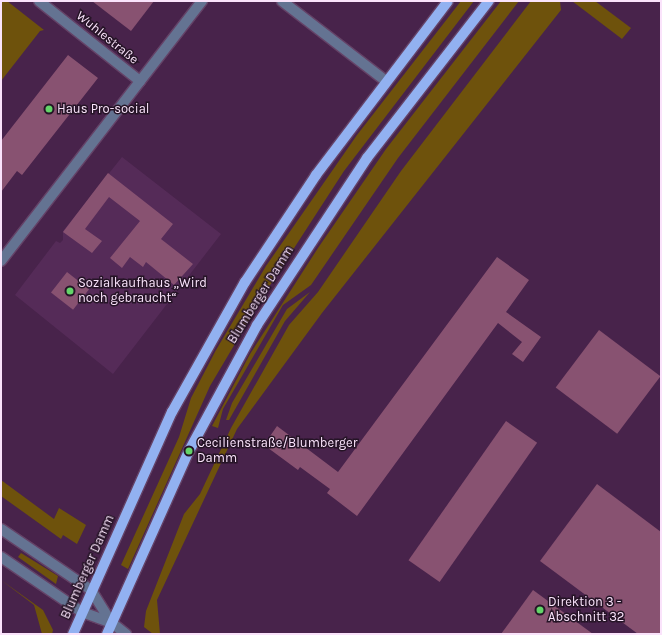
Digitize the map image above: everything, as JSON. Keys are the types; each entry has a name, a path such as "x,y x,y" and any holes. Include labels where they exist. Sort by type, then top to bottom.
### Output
{"main road":[{"name":"Blumberger Damm","path":"73,634 91,590 172,412 233,303 316,175 448,1"},
{"name":"Blumberger Damm","path":"107,634 189,451 257,325 367,158 489,1"}],"street":[{"name":"Wuhlestraße","path":"39,1 140,81"},
{"path":"1,261 202,1"},
{"path":"282,1 386,81"},
{"path":"1,530 91,590 112,623"},
{"path":"1,557 82,612 112,623 126,634"}],"shaded area":[{"path":"1,1 7,1 44,30 40,31 1,81"},
{"path":"461,1 474,1 344,171 265,293 210,386 128,569 121,565 179,437 191,398 216,350 266,266 357,135"},
{"path":"501,1 519,1 398,158 311,285 283,305 223,409 218,428 212,426 250,354 318,248 386,149"},
{"path":"531,1 560,1 561,10 322,313 237,429 157,600 160,634 153,634 144,627 146,611 184,514 200,494 231,428 289,325 318,292 401,171"},
{"path":"572,1 595,1 631,28 622,39"},
{"path":"122,157 221,234 113,374 15,295 56,241 60,243 63,240 63,231"},
{"path":"310,292 285,321 229,420 226,420 232,403 287,309"},
{"path":"1,480 54,519 59,508 86,525 77,544 63,535 61,539 1,496"},
{"path":"21,553 58,576 56,584 18,557"},
{"path":"1,580 43,610 53,630 52,634 42,634 34,605"}],"building":[{"path":"92,1 154,1 131,31"},
{"name":"Haus Pro-social","path":"68,55 98,78 22,175 17,171 1,192 1,141"},
{"path":"108,173 173,224 161,239 193,264 174,285 146,262 143,267 130,257 122,268 110,258 140,221 109,197 85,229 102,241 92,253 63,232"},
{"path":"497,257 529,280 506,312 541,337 523,362 512,354 522,342 498,323 357,516 327,493 330,489 300,467 298,470 264,445 277,426 338,472"},
{"name":"Sozialkaufhaus „Wird noch gebraucht“","path":"67,272 89,289 73,310 51,292"},
{"path":"599,330 660,376 617,434 556,388"},
{"path":"506,421 537,443 440,582 408,560"},
{"path":"597,484 661,532 661,634 638,634 540,561"},
{"name":"Direktion 3 - Abschnitt 32","path":"533,590 593,634 501,634"}],"place":[{"name":"Haus Pro-social","path":"49,109"},
{"name":"Sozialkaufhaus „Wird noch gebraucht“","path":"70,291"},
{"name":"Cecilienstraße/Blumberger Damm","path":"189,451"},
{"name":"Direktion 3 - Abschnitt 32","path":"540,610"}]}
